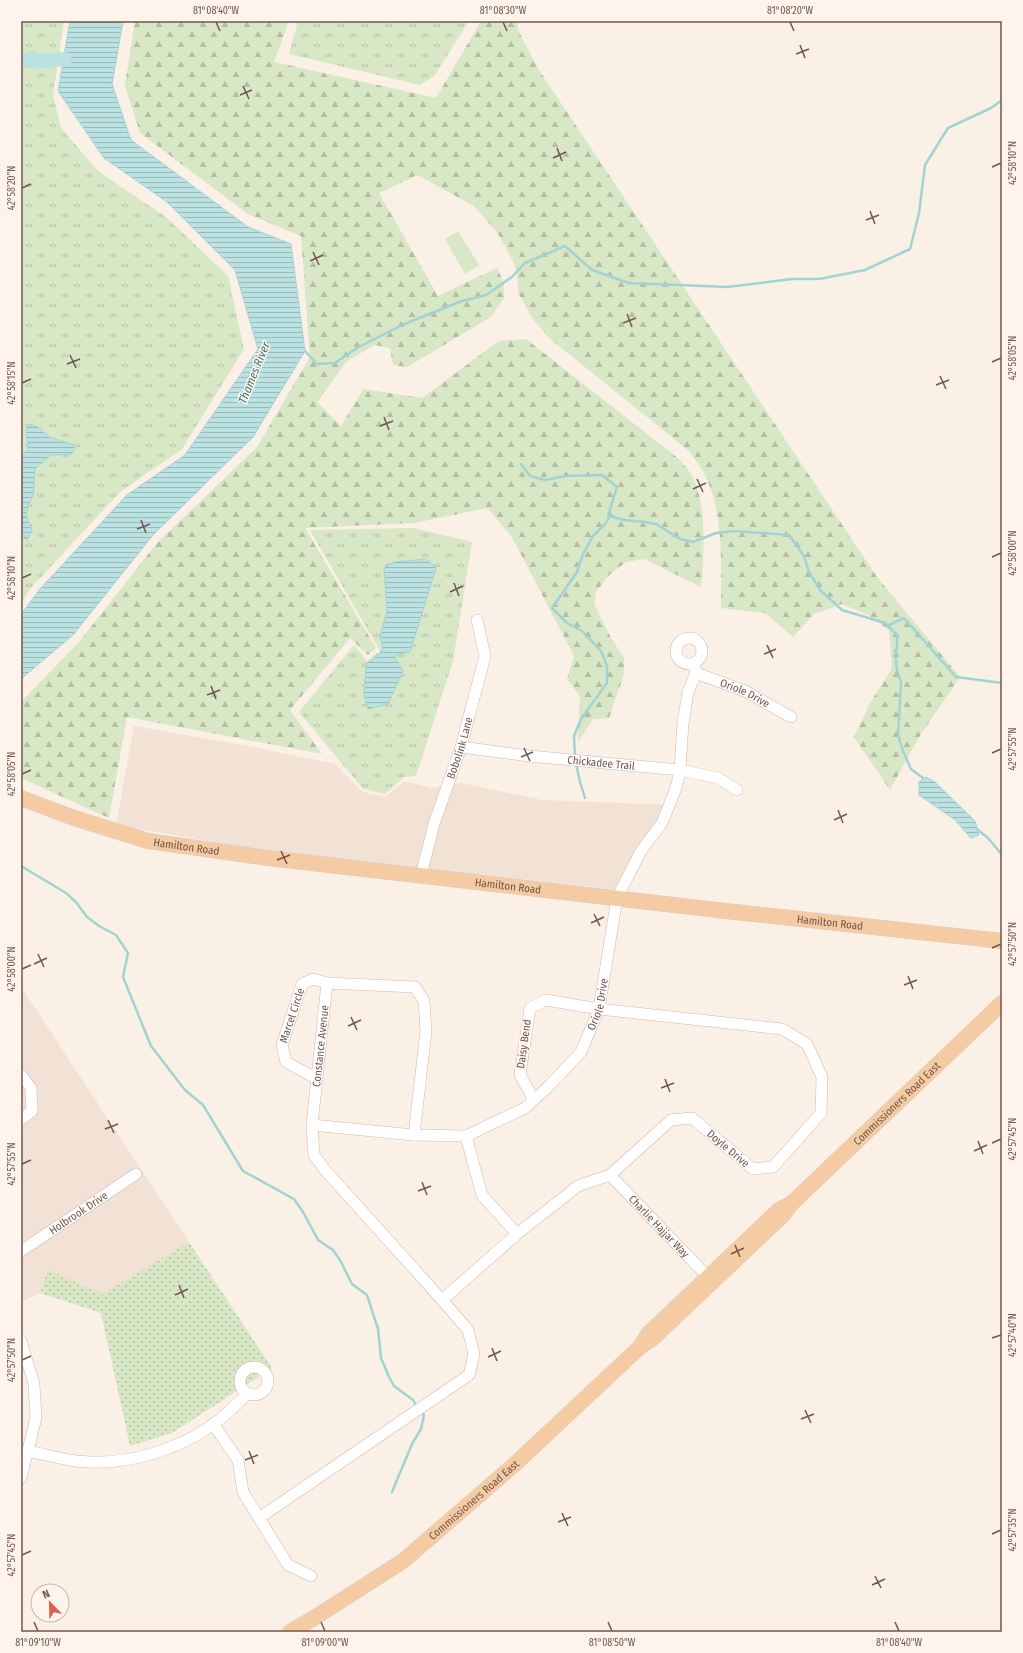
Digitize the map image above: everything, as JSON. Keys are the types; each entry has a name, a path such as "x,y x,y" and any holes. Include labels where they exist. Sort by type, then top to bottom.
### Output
{"main road":[{"name":"Hamilton Road","path":"21,798 74,818 148,841 259,857 971,939 1002,941"},
{"name":"Commissioners Road East","path":"290,1632 403,1561 515,1464 641,1346 652,1339 735,1261 783,1215 791,1204 1002,1003"},
{"name":"Commissioners Road East","path":"641,1346 648,1334 778,1210 791,1204"}],"street":[{"name":"Bobolink Lane","path":"421,875 434,824 461,747 485,656 477,620"},
{"name":"Oriole Drive","path":"312,1125 414,1135 466,1136 526,1108 581,1052 599,1009 617,898 641,851 662,823 676,788 680,770 683,723 688,692 695,668 745,691 791,717"},
{"name":"Chickadee Trail","path":"461,747 529,756 680,770 718,778 737,790"},
{"name":"Marcel Circle","path":"317,1079 286,1062 282,1045 302,984 313,979 327,983"},
{"name":"Constance Avenue","path":"259,1518 469,1375 474,1354 468,1330 325,1170 314,1155 312,1125 327,983"},
{"path":"327,983 415,987 424,1001 426,1031 414,1135"},
{"name":"Daisy Bend","path":"534,1100 520,1075 530,1008 546,1000 599,1009"},
{"name":"Doyle Drive","path":"442,1300 518,1234 578,1186 610,1176 671,1120 692,1118 753,1169 773,1166 821,1113 822,1076 806,1044 782,1028 599,1009"},
{"path":"21,1075 31,1088 32,1111 21,1119"},
{"path":"466,1136 482,1195 518,1234"},
{"name":"Holbrook Drive","path":"21,1251 136,1174"},
{"name":"Charlie Hajjar Way","path":"610,1176 708,1277"},
{"path":"21,1342 34,1384 36,1418 21,1478"},
{"path":"28,1451 74,1461 118,1461 138,1457 164,1450 193,1436 223,1417 248,1393"},
{"path":"213,1424 238,1460 243,1492 288,1565 311,1576"}],"shaded area":[{"path":"134,726 243,745 335,764 363,792 385,797 405,781 431,788 461,783 542,800 671,805 619,890 261,850 116,825"},
{"path":"21,987 189,1242 103,1294 48,1270 40,1293 21,1302"}],"green space":[{"path":"21,21 64,21 53,95 61,128 99,172 166,217 228,276 244,349 182,449 120,492 31,588 21,603"},
{"path":"135,21 289,21 274,62 436,98 481,21 518,21 518,30 539,70 877,577 960,677 919,737 890,790 854,737 870,703 892,668 889,630 868,615 842,604 814,614 793,637 765,613 721,608 721,558 719,525 716,509 706,477 689,451 549,338 533,319 518,293 517,272 513,261 497,232 474,206 417,175 379,193 438,296 497,268 504,283 504,298 491,317 407,367 393,365 390,348 374,345 346,362 317,402 341,426 363,389 422,398 499,341 526,339 679,459 691,474 698,491 703,518 704,546 701,587 644,559 626,562 608,576 596,592 594,604 610,636 624,658 624,674 609,718 593,719 578,742 580,696 567,679 574,656 513,539 488,508 414,523 305,528 376,648 368,655 350,638 290,710 322,754 127,717 109,818 21,778 21,702 79,642 157,543 257,447 310,357 301,236 248,214 140,133 125,85"},
{"path":"298,21 469,21 435,75 420,85 289,54"},
{"path":"458,231 479,265 465,274 445,239"},
{"path":"413,528 472,542 453,661 416,776 404,777 385,794 363,789 299,712 354,645 367,661 380,651 310,530"},
{"path":"189,1242 272,1368 172,1433 130,1446 101,1313 40,1293 48,1270 103,1294"}],"water":[{"name":"Thames River","path":"70,21 123,21 112,84 131,140 248,227 291,244 305,351 253,437 153,535 73,635 21,679 21,615 39,590 127,495 185,455 258,349 235,270 167,202 104,158 58,91"},
{"path":"29,425 38,427 49,437 74,445 75,448 72,454 51,455 35,469 33,497 26,514 32,531 27,540 21,536 21,456 28,449 26,431"},
{"path":"426,559 436,568 410,652 398,654 395,657 403,671 388,704 368,709 364,695 366,664 379,655 383,648 380,637 387,611 384,568 394,562"},
{"path":"926,777 935,782 975,821 979,835 971,838 954,819 919,795 919,782"}],"waterway":[{"path":"21,60 24,61 32,58 40,61 65,59"},
{"path":"305,351 317,364 335,363 357,348 402,325 462,301 486,295 512,277 525,263 565,246 592,270 629,283 727,287 792,279 819,279 865,270 910,249 919,213 925,165 948,128 991,108 1002,100"},
{"path":"521,464 530,476 545,480 565,476 602,475 617,487 608,516 610,516 606,523 593,536 583,554 577,572 552,608 567,623 582,631 601,651 607,666 607,683 581,719 574,736 575,757"},
{"path":"610,516 624,520 656,524 680,539 693,542 716,533 734,531 789,535 804,556 809,572 821,591 842,610 885,623 897,635 897,649 895,651 897,670 901,682 898,735 911,769 923,778"},
{"path":"887,626 904,618 956,677 1002,683"},
{"path":"576,764 585,798"},
{"path":"977,829 989,839 1002,855"},
{"path":"21,866 66,893 76,902 87,917 99,926 116,935 128,953 123,977 151,1046 185,1090 203,1105 243,1171 294,1199 318,1240 333,1250 340,1260 352,1284 367,1295 378,1329 381,1358 389,1377 394,1386 413,1400 417,1407"},
{"path":"392,1492 412,1444 421,1429 424,1415 421,1411"}]}
